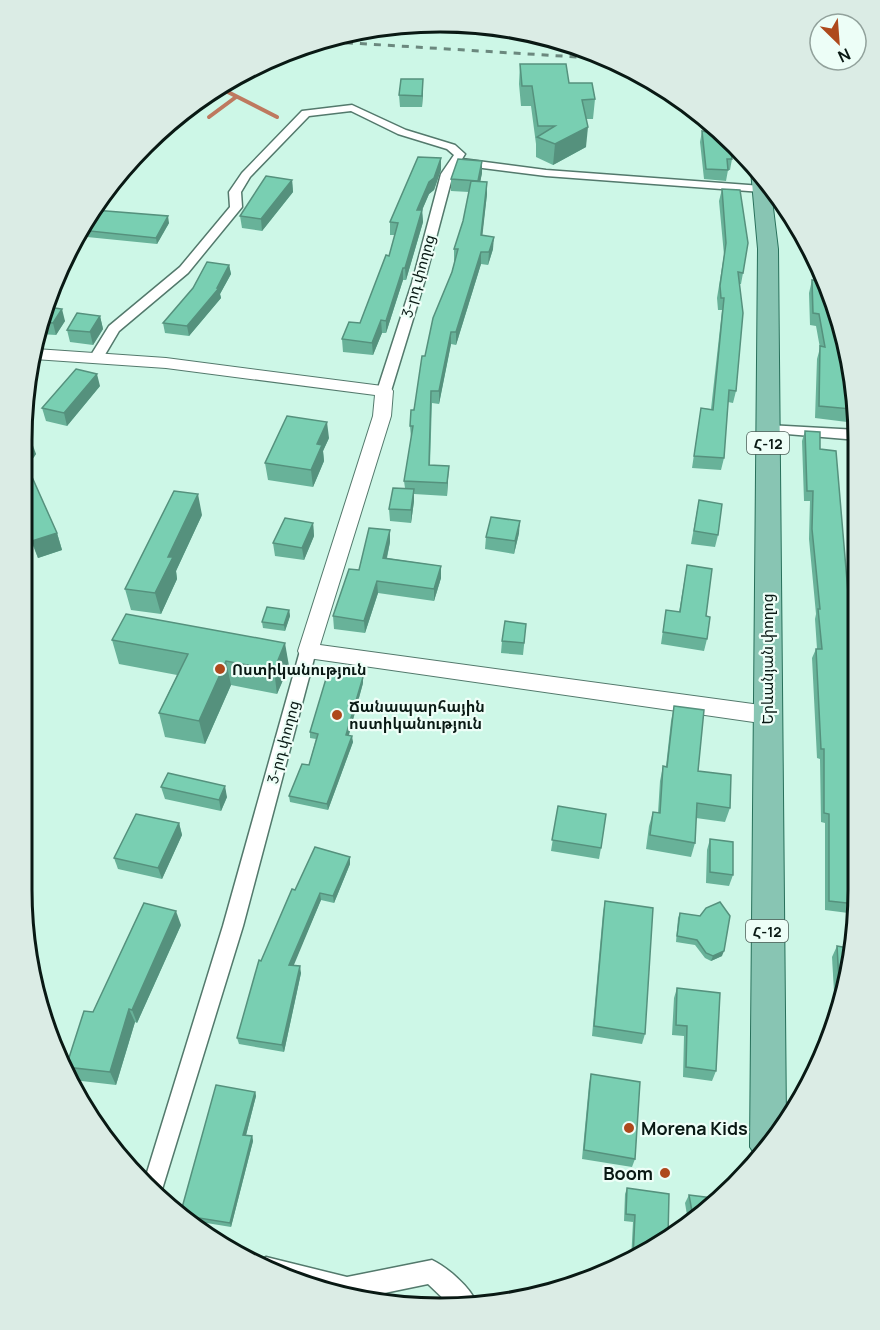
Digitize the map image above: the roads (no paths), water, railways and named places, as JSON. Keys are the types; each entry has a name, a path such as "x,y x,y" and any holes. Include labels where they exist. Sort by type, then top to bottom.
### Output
{"main road":[{"name":"Երևանյան փողոց","path":"762,188 768,249 768,1134"}],"street":[{"path":"98,355 114,329 161,291 203,250 236,207 235,192 246,175 306,113 352,108 402,132 451,147 460,154 457,161 546,173 754,180"},
{"name":"3-րդ փողոց","path":"155,1182 233,926 308,651 382,416 384,391 418,283 447,174 457,161"},
{"path":"40,354 98,355 182,363 384,391"},
{"path":"768,429 848,434"},
{"path":"308,651 767,715"},
{"path":"349,1289 432,1272 460,1298"}],"waterway":[{"path":"227,92 277,117"},
{"path":"209,117 236,97"}],"railway":[{"path":"344,43 582,57"}],"place":[{"name":"Ոստիկանություն","path":"220,669"},
{"name":"Ճանապարհային ոստիկանություն","path":"337,715"},
{"name":"Morena Kids","path":"629,1128"},
{"name":"Boom","path":"665,1173"}]}
